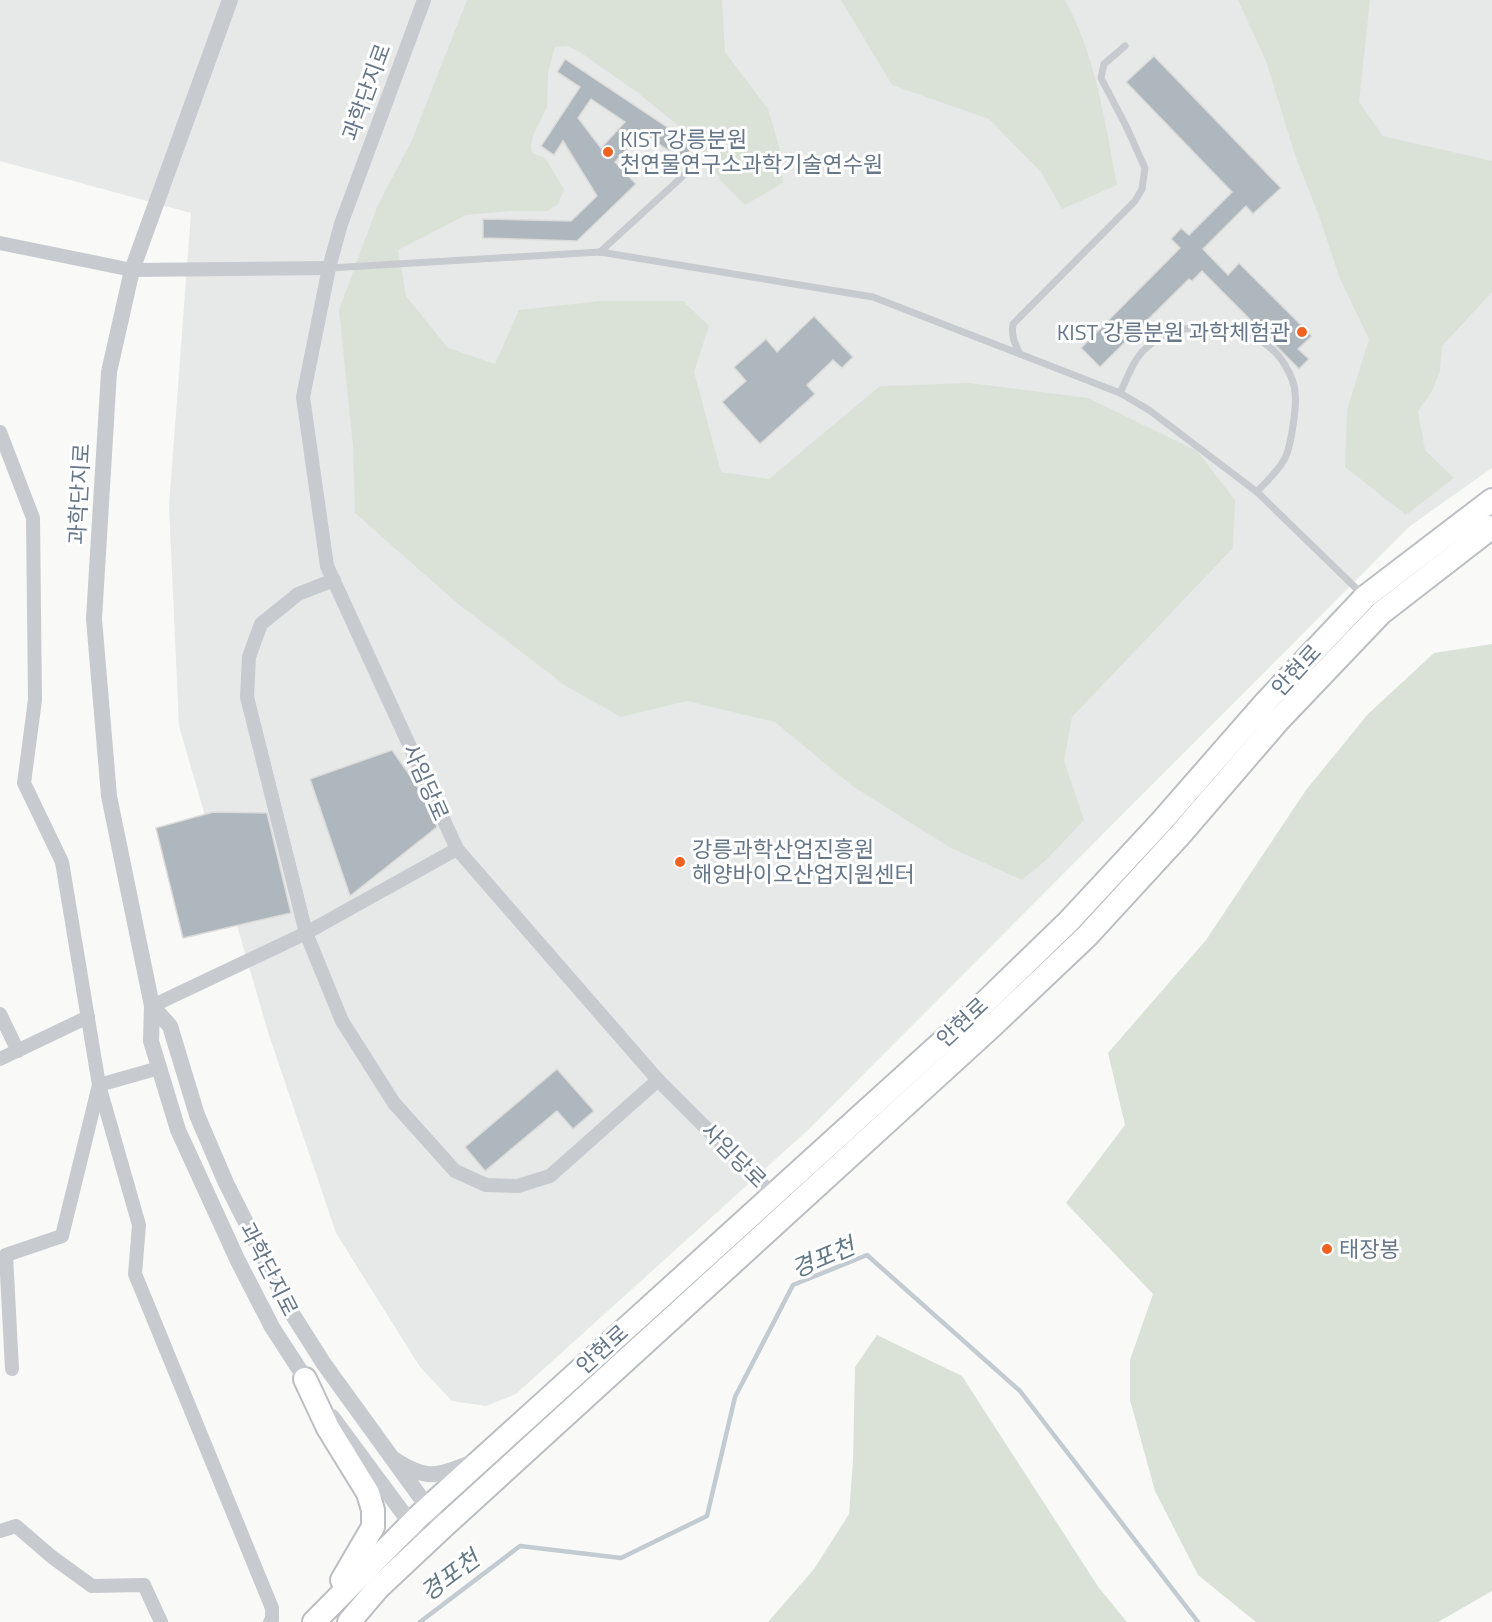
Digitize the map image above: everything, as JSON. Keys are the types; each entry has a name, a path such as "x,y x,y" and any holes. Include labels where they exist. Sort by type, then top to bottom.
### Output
{"highway":[{"name":"안현로","path":"410,1524 973,1014 1068,922 1161,822 1265,703 1365,597 1492,500"},
{"name":"안현로","path":"426,1543 991,1027 1087,936 1179,836 1278,721 1381,613 1492,527"},
{"path":"772,1194 789,1212"},
{"path":"305,1379 328,1428 368,1493 373,1510 373,1527 352,1566 313,1622"},
{"path":"313,1622 410,1524"},
{"path":"350,1622 378,1588 426,1543"}],"street":[{"name":"과학단지로","path":"230,0 132,270 110,372 94,619 109,796 152,1006 151,1041 178,1130 238,1261 272,1327 305,1379 426,1543"},
{"name":"과학단지로","path":"329,268 341,224 424,0"},
{"path":"0,243 132,270 329,268"},
{"name":"사임당로","path":"329,268 303,397 327,566 457,849 658,1080 772,1194"},
{"path":"0,432 33,518 35,700 24,783 62,862 99,1085 139,1224 135,1274 272,1608 270,1622"},
{"path":"334,580 298,594 261,624 249,657 247,697 306,933 342,1021 394,1103 456,1171 486,1185 518,1186 550,1176 658,1080"},
{"path":"1365,597 1381,613"},
{"path":"152,1006 306,933 457,849"},
{"name":"과학단지로","path":"152,1006 170,1026 197,1115 225,1183 291,1312 324,1364 443,1527"},
{"path":"0,1014 18,1051"},
{"path":"0,1059 88,1017"},
{"path":"99,1085 159,1068"},
{"path":"12,1369 3,1253 62,1236 99,1085"},
{"path":"390,1456 423,1475 439,1475 480,1460"},
{"path":"0,1531 16,1526 52,1557 92,1586 144,1585 161,1622"}],"lane":[{"path":"1020,354 1013,341 1013,324 1136,201 1142,189 1145,168 1101,78 1104,64 1125,46"},
{"path":"600,252 683,176"},
{"path":"329,268 600,252 873,297 1120,393 1149,410 1257,492 1365,597"},
{"path":"1120,393 1145,349 1182,330 1217,326 1251,335 1272,350 1286,366 1295,393 1291,432 1285,458 1257,492"}],"shaded area":[{"path":"0,0 1492,0 1492,468 1410,526 808,1130 516,1394 486,1406 452,1401 420,1367 336,1233 268,1032 179,726 169,506 191,213 0,161"},
{"path":"467,0 722,0 725,52 768,109 780,150 783,183 745,205 721,181 700,143 638,93 580,52 567,46 555,47 548,73 547,107 533,136 531,146 532,153 545,158 564,189 558,204 547,211 466,215 398,250 406,296 448,348 495,364 519,310 600,301 683,301 709,326 694,372 721,472 769,479 880,386 970,383 1088,398 1197,451 1235,500 1233,548 1072,717 1064,761 1084,820 1045,861 1022,880 949,847 851,785 775,722 687,701 621,717 566,686 457,603 355,513 353,446 339,310 377,207 412,140"},
{"path":"841,0 1065,0 1076,21 1092,67 1117,185 1062,209 1041,172 989,119 892,85"},
{"path":"1238,0 1370,0 1359,102 1383,136 1492,161 1492,292 1442,346 1440,371 1432,391 1418,411 1425,450 1454,478 1406,515 1345,467 1347,410 1369,339 1340,279 1295,155 1266,61"},
{"path":"1492,644 1492,1591 1438,1622 1256,1622 1198,1575 1155,1491 1130,1400 1130,1360 1153,1294 1066,1203 1125,1125 1108,1053 1206,940 1306,790 1368,714 1434,653"},
{"path":"877,1335 962,1376 1099,1588 1127,1622 768,1622 814,1569 849,1514 853,1461 855,1367"}],"building":[{"path":"1154,56 1281,188 1253,214 1246,206 1203,249 1228,275 1239,263 1312,336 1298,349 1309,359 1299,369 1202,271 1192,281 1189,279 1100,367 1081,348 1180,248 1171,239 1181,228 1189,235 1232,192 1126,82"},
{"path":"565,59 694,145 683,160 642,133 615,162 636,184 577,241 483,238 483,219 571,221 597,196 563,141 554,155 541,146 580,87 557,72","holes":["591,99 625,122 601,148 578,118"]},
{"path":"814,316 853,357 842,368 833,360 807,385 815,394 760,444 722,402 746,381 734,367 766,339 777,352"},
{"path":"392,750 420,790 437,827 350,896 310,779"},
{"path":"213,812 267,813 291,913 183,938 156,828"},
{"path":"557,1069 594,1111 573,1129 557,1111 485,1171 465,1147"}],"waterway":[{"name":"경포천","path":"420,1622 520,1546 621,1558 707,1516 735,1397 793,1285 867,1255 1020,1391 1198,1622"}],"place":[{"name":"KIST 강릉분원 천연물연구소과학기술연수원","path":"608,152"},
{"name":"KIST 강릉분원 과학체험관","path":"1302,332"},
{"name":"강릉과학산업진흥원 해양바이오산업지원센터","path":"680,862"},
{"name":"태장봉","path":"1327,1249"}]}
